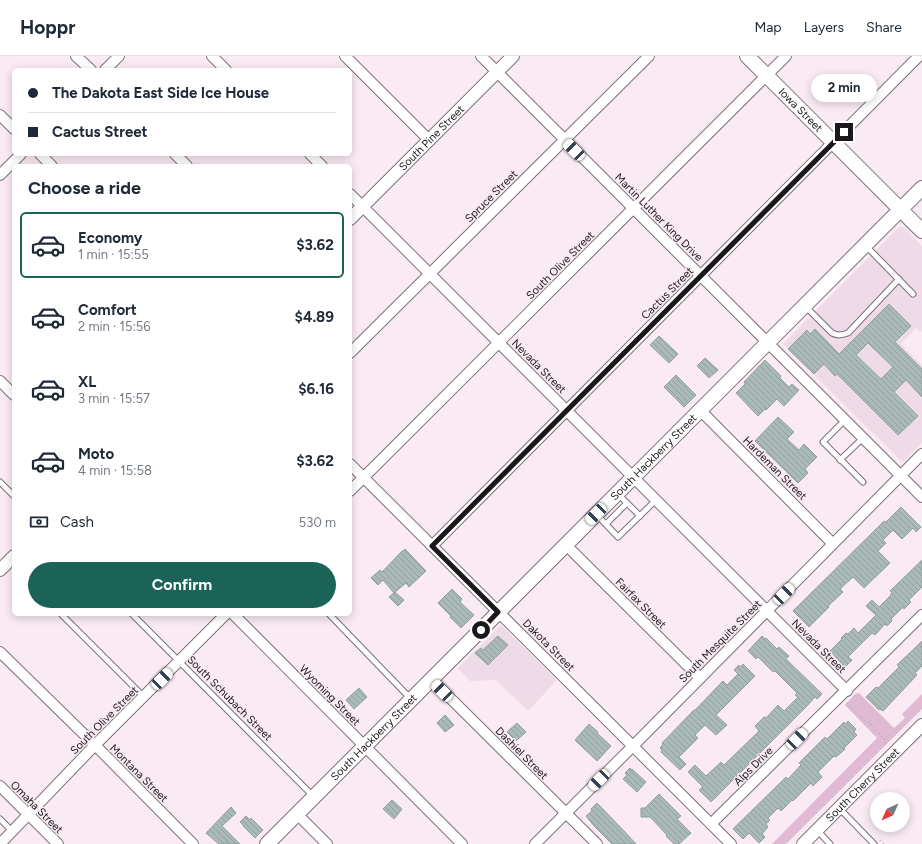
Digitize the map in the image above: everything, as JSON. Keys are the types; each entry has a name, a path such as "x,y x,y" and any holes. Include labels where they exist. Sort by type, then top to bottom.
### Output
{"main road":[{"name":"Iowa Street","path":"747,56 922,231"},
{"name":"South Hackberry Street","path":"267,844 566,545 601,519 622,498 633,477 922,188"}],"street":[{"path":"76,56 88,68"},
{"path":"107,68 119,56"},
{"path":"212,56 224,68"},
{"path":"345,56 429,140"},
{"name":"Martin Luther King Drive","path":"480,56 922,497"},
{"name":"South Pine Street","path":"352,217 513,56"},
{"name":"Spruce Street","path":"352,352 649,56"},
{"name":"South Olive Street","path":"352,489 786,56"},
{"name":"Cactus Street","path":"432,546 919,56"},
{"path":"0,115 12,126"},
{"path":"0,175 19,156"},
{"path":"42,156 50,164"},
{"path":"177,156 185,164"},
{"path":"312,156 320,164"},
{"name":"Nevada Street","path":"352,196 767,611 844,694"},
{"path":"0,381 12,393"},
{"name":"Hardeman Street","path":"700,410 832,544"},
{"name":"South Mesquite Street","path":"535,844 922,454"},
{"name":"Dakota Street","path":"352,466 731,844"},
{"name":"Fairfax Street","path":"566,545 700,678"},
{"name":"South Olive Street","path":"0,844 95,745 224,616"},
{"name":"Wyoming Street","path":"234,616 462,844"},
{"name":"Alps Drive","path":"711,824 922,616"},
{"name":"Montana Street","path":"0,652 95,745 192,844"},
{"name":"Dashiel Street","path":"431,680 597,844"},
{"name":"South Cherry Street","path":"802,844 921,726"},
{"name":"Omaha Street","path":"0,786 58,844"},
{"path":"297,814 327,844"}],"lane":[{"path":"865,245 913,294"},
{"path":"804,306 832,333 843,335 848,333 899,280"},
{"path":"845,420 823,442 863,482"},
{"path":"840,460 863,438"},
{"path":"0,482 12,494"},
{"path":"622,498 640,516"},
{"path":"601,519 618,537 656,500"},
{"path":"63,616 144,697"},
{"name":"South Schubach Street","path":"134,616 314,797"},
{"path":"331,616 411,699"},
{"path":"839,808 874,844"},
{"path":"0,819 12,831"},
{"path":"816,830 830,844"}],"path":[{"path":"844,694 865,722 868,722 888,745"}],"shaded area":[{"path":"899,227 903,227 922,246 922,330 921,332 916,328 901,344 922,365 922,443 902,462 783,344"},
{"path":"501,625 557,680 528,711 496,680 470,681 458,668"},
{"path":"859,693 894,728 905,718 902,714 922,694 922,709 786,844 772,844 877,738 845,705 855,694"}],"building":[{"path":"889,304 911,326 895,342 922,369 922,397 906,380 894,392 918,416 898,435 837,374 835,376 824,364 814,374 788,349 807,330 810,334 815,329 839,354","holes":["868,343 893,367 881,379 856,355"]},
{"path":"659,336 678,354 669,363 650,345"},
{"path":"705,358 718,370 709,378 697,366"},
{"path":"765,360 781,376 780,378 789,387 792,384 799,390 784,406 777,399 758,416 736,393 745,384 744,382"},
{"path":"676,375 696,395 684,407 664,387"},
{"path":"778,417 794,432 787,439 799,450 804,444 817,457 805,469 808,473 798,483 755,441"},
{"path":"901,507 921,527 916,532 913,528 902,539 893,530 883,540 886,543 878,551 890,563 864,588 853,577 840,589 843,592 809,627 793,611 884,521 886,522"},
{"path":"405,549 426,571 409,587 406,583 394,593 383,580 378,585 371,578 380,570 382,572"},
{"path":"922,560 922,587 909,600 911,602 904,609 903,607 891,619 892,621 887,626 885,624 875,635 872,633 848,657 852,660 845,667 830,651 846,633 848,634 854,628 858,633 876,615 866,606 872,600 879,607 891,595 892,593 890,591"},
{"path":"452,589 462,599 460,602 474,615 461,628 438,603"},
{"path":"395,592 404,600 398,606 389,597"},
{"path":"498,636 508,645 488,665 475,653 481,648 483,650"},
{"path":"762,636 777,649 779,647 789,656 786,659 822,694 817,699 815,697 711,802 699,790 703,787 688,772 695,765 706,776 721,762 724,765 759,731 755,726 764,717 766,718 778,705 784,711 798,697 795,695 797,693 775,671 773,672 758,657 756,659 748,651"},
{"path":"922,641 922,666 915,673 917,675 883,711 880,709 879,710 866,697 876,687 878,688 899,667 897,665"},
{"path":"743,664 755,676 716,715 727,725 716,735 705,725 695,735 698,738 679,757 686,764 680,770 661,752 662,750 660,748 663,744 662,743 723,681 727,685 738,674 734,670 739,665 741,667"},
{"path":"359,688 367,697 354,709 346,700"},
{"path":"445,715 454,725 445,732 437,723"},
{"path":"848,721 856,729 854,732 857,735 844,748 845,749 836,757 834,756 818,772 822,777 813,786 811,783 781,811 778,808 768,818 770,820 766,824 768,827 762,834 765,837 759,843 749,833 743,839 733,829 786,777 788,779 801,765 799,763 825,737 827,739 844,722 846,724"},
{"path":"517,723 526,732 516,741 507,732"},
{"path":"589,724 611,746 597,761 575,740"},
{"path":"630,768 646,782 637,792 623,779 627,775 625,773"},
{"path":"659,794 681,816 677,819 691,833 679,844 674,844 650,817 641,817 641,808 645,808"},
{"path":"392,800 402,809 394,819 383,809"},
{"path":"597,803 636,844 612,844 595,827 586,816 592,811 591,809"},
{"path":"231,807 236,813 222,826 240,844 219,844 206,833"},
{"path":"246,816 250,820 251,818 263,830 255,838 240,822"}],"route":[{"path":"481,630 498,612 432,546 844,132"}]}
